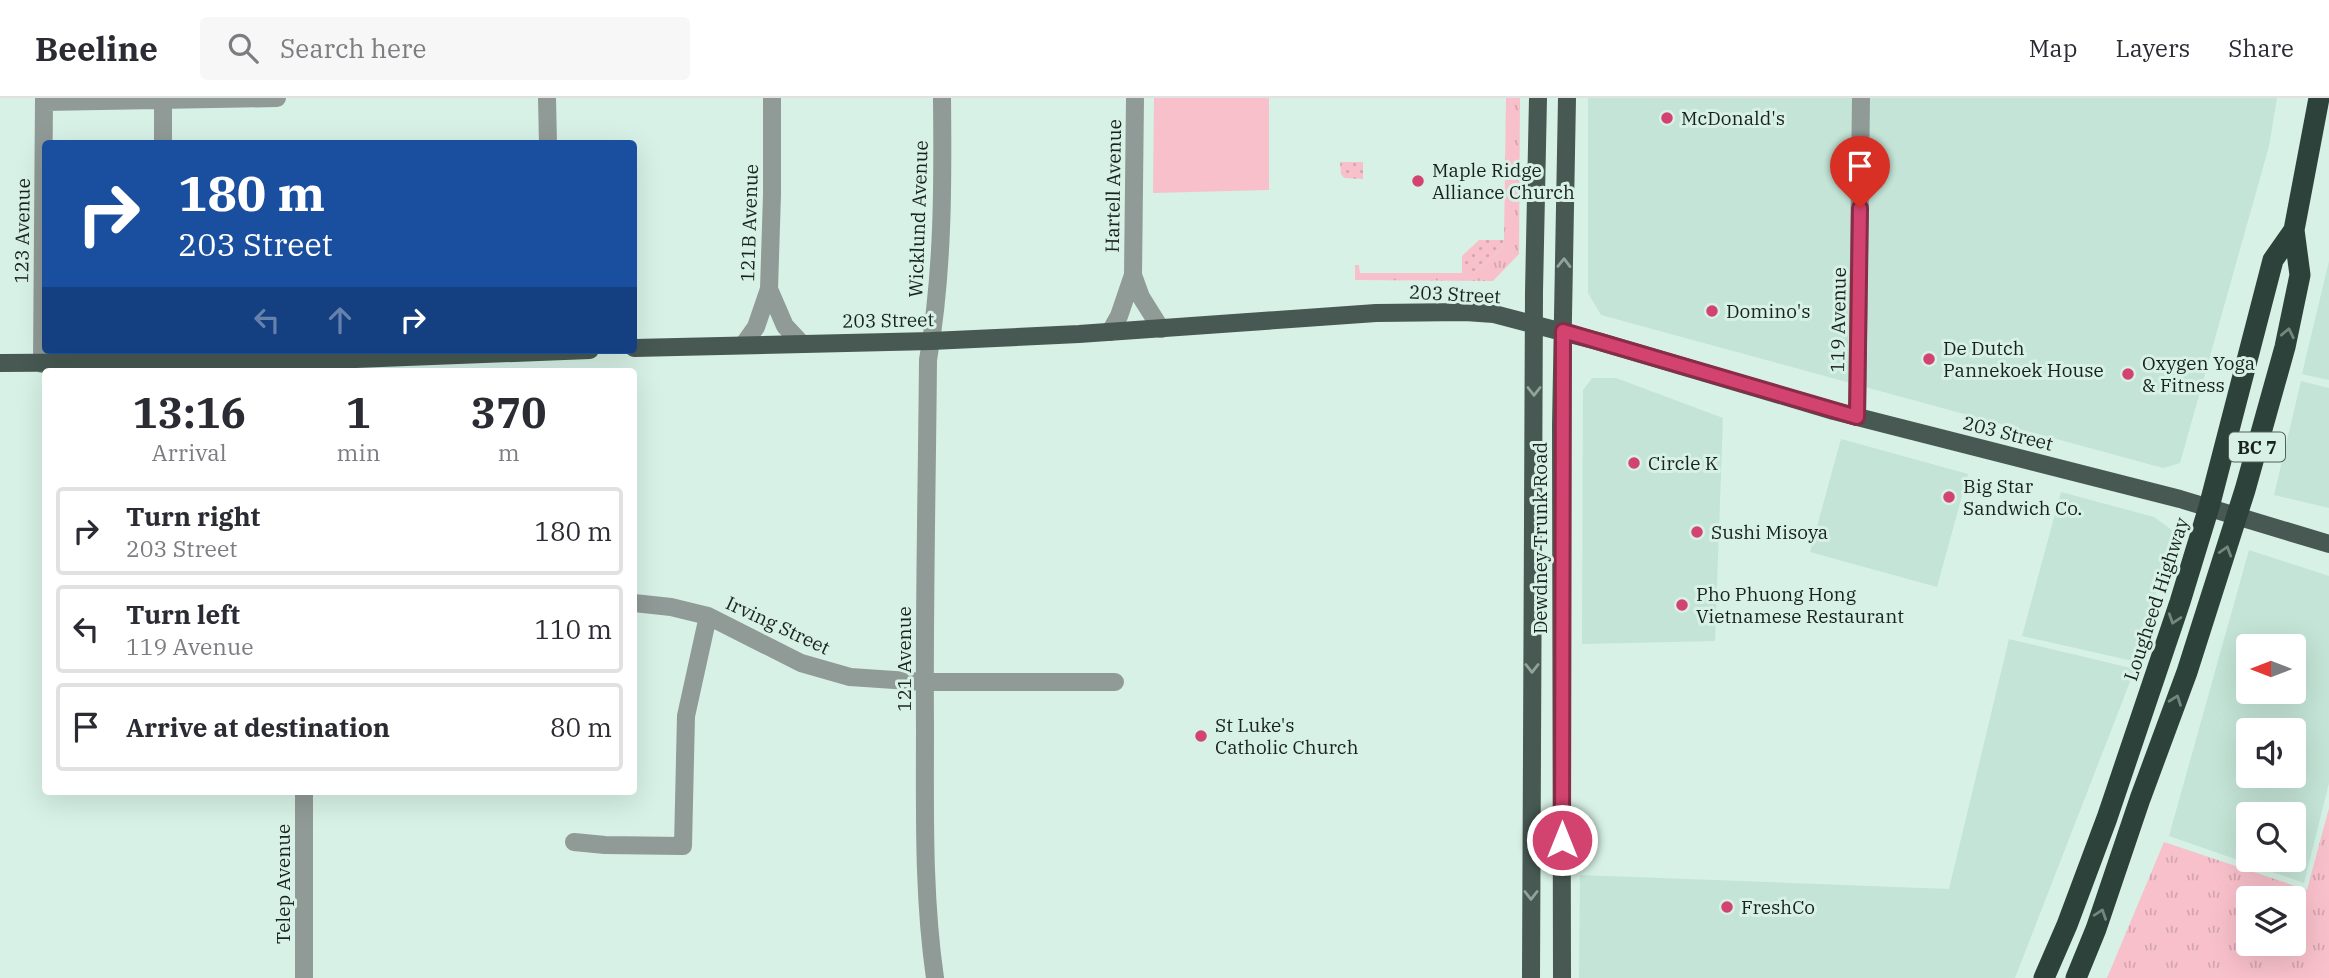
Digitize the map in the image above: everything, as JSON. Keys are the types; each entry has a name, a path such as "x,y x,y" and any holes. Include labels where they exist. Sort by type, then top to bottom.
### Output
{"highway":[{"name":"Lougheed Highway","path":"2076,978 2187,673 2237,516 2285,347 2300,275 2294,230 2319,98"},
{"name":"Lougheed Highway","path":"2044,978 2107,818 2167,640 2209,507 2273,260 2294,230"}],"main road":[{"name":"Dewdney Trunk Road","path":"1531,978 1534,323 1538,98"},
{"name":"Dewdney Trunk Road","path":"1562,978 1563,331 1567,98"},
{"name":"203 Street","path":"637,348 931,341 1161,330 1376,313 1438,311 1494,314 1563,331 1857,417 2209,507 2329,544"},
{"path":"0,363 304,366 501,354"}],"street":[{"path":"44,100 277,98"},
{"path":"547,98 548,140"},
{"name":"121B Avenue","path":"744,344 756,327 769,289 772,98"},
{"name":"Wicklund Avenue","path":"931,341 935,322 942,214 942,98"},
{"name":"Hartell Avenue","path":"1110,332 1119,316 1133,275 1135,98"},
{"name":"119 Avenue","path":"1857,417 1861,98"},
{"name":"123 Avenue","path":"44,100 44,140"},
{"path":"163,100 163,140"},
{"name":"Hartell Avenue","path":"1133,275 1141,297 1161,330"},
{"path":"769,289 785,326 801,343"},
{"name":"121 Avenue","path":"931,341 928,360 925,869 926,908 935,978"},
{"name":"123 Avenue","path":"42,354 42,364"},
{"name":"Irving Street","path":"637,603 671,607 708,616 783,655 820,670 850,677 925,682 1115,682"},
{"path":"573,842 683,846 686,716 708,616"},
{"name":"Telep Avenue","path":"304,795 304,978"}],"shaded area":[{"path":"1588,98 2277,98 2269,146 2180,463 2163,468 1601,315 1588,293"},
{"path":"2329,261 2329,380 2302,374"},
{"path":"1592,378 1616,378 1723,418 1715,641 1582,644 1583,390"},
{"path":"2301,381 2329,388 2329,508 2274,495"},
{"path":"1841,439 1968,474 1937,587 1810,552"},
{"path":"2061,492 2154,517 2176,533 2133,661 2022,636"},
{"path":"2249,550 2329,576 2329,783 2304,883 2272,872 2306,872 2306,802 2236,802 2236,859 2169,836"},
{"path":"2009,639 2135,669 2015,978 1579,978 1580,875 1949,889"}],"green space":[{"path":"1154,98 1269,98 1269,190 1153,193"},
{"path":"1506,98 1520,98 1519,254 1493,281 1355,280 1355,265 1359,265 1360,273 1474,273 1502,249"},
{"path":"1340,162 1363,162 1363,179 1344,178"},
{"path":"1479,240 1504,240 1502,249 1474,273 1462,273 1462,256"},
{"path":"2329,808 2329,978 2107,978 2164,842 2236,866 2236,872 2253,872 2295,886 2236,886 2236,956 2306,956 2306,890"}],"place":[{"name":"McDonald's","path":"1667,118"},
{"name":"Maple Ridge Alliance Church","path":"1418,181"},
{"name":"Domino's","path":"1712,311"},
{"name":"De Dutch Pannekoek House","path":"1929,359"},
{"name":"Oxygen Yoga & Fitness","path":"2128,374"},
{"name":"Circle K","path":"1634,463"},
{"name":"Big Star Sandwich Co.","path":"1949,497"},
{"name":"Sushi Misoya","path":"1697,532"},
{"name":"Pho Phuong Hong Vietnamese Restaurant","path":"1682,605"},
{"name":"St Luke's Catholic Church","path":"1201,736"},
{"name":"FreshCo","path":"1727,907"}],"route":[{"path":"1562,840 1563,331 1857,417 1860,208"}]}
